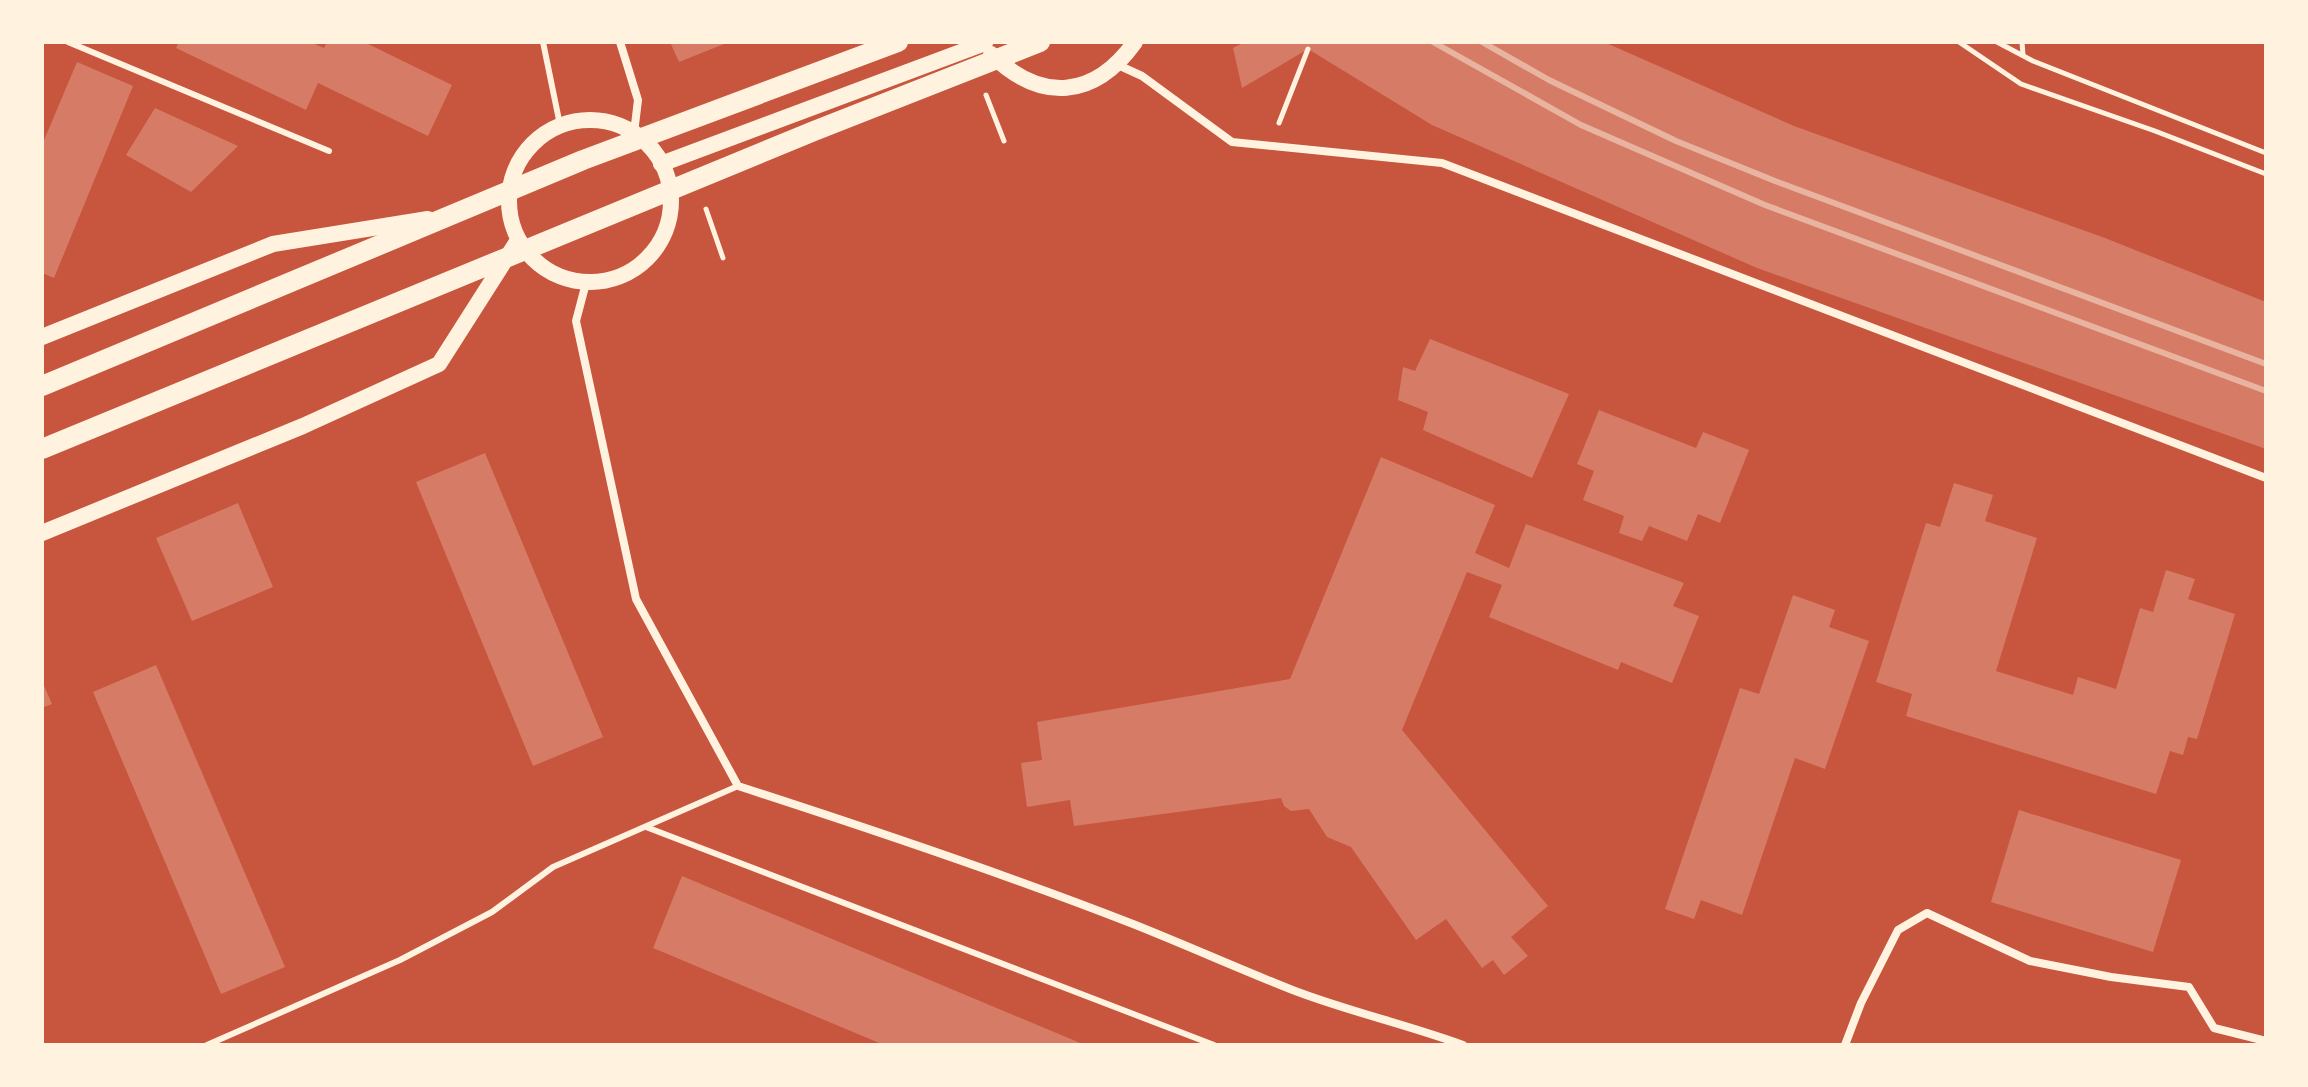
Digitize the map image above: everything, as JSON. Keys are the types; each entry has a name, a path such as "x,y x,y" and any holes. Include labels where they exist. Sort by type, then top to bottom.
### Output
{"main road":[{"path":"42,386 583,160 898,42"},
{"path":"661,164 985,42 990,54 1010,72 1035,84 1064,88 1093,81 1118,65 1135,42"},
{"path":"42,449 814,131 1040,42"},
{"path":"585,120 611,122 634,133 654,151 666,173 671,199 668,225 657,247 638,267 613,280 586,283 559,277 535,262 518,240 509,214 510,186 519,159 537,138 560,125 585,120"},
{"path":"42,337 273,244 509,206"},
{"path":"42,533 303,426 439,364 518,240"}],"street":[{"path":"620,42 638,100 634,133"},
{"path":"1118,65 1142,76 1232,142 1442,163 2266,478"},
{"path":"586,283 576,321 636,599 738,786 1001,875 1132,924 1293,990 1463,1045"},
{"path":"1845,1045 1861,1003 1898,930 1927,913 2030,961 2111,977 2189,987 2214,1028 2266,1041"}],"lane":[{"path":"68,42 329,151"},
{"path":"543,42 560,125"},
{"path":"207,1045 400,960 492,912 553,867 738,786"},
{"path":"646,827 1214,1045"}],"path":[{"path":"1959,42 2021,84 2266,174"},
{"path":"1997,42 2023,56 2266,153"},
{"path":"2022,42 2023,56"},
{"path":"1278,128 1308,49"}],"building":[{"path":"179,42 310,42 324,48 327,42 364,42 452,85 428,136 318,83 306,110 176,48"},
{"path":"670,42 729,42 679,62"},
{"path":"1245,42 1604,42 1794,126 2105,238 2266,302 2266,449 1757,268 1432,125 1308,49 1242,88 1233,48"},
{"path":"77,62 133,86 54,278 42,273 42,145"},
{"path":"155,108 238,146 191,192 126,155"},
{"path":"1430,339 1569,394 1532,478 1423,430 1428,412 1398,400 1403,367 1415,371"},
{"path":"1599,410 1696,448 1703,432 1749,450 1720,523 1698,514 1687,541 1649,526 1642,541 1619,533 1624,516 1583,500 1594,471 1577,464"},
{"path":"485,453 603,737 533,766 416,482"},
{"path":"1381,457 1495,505 1475,553 1509,568 1526,524 1684,583 1673,606 1699,616 1672,683 1621,662 1618,670 1489,617 1502,585 1467,572 1402,730 1548,906 1511,937 1528,956 1504,975 1493,960 1482,968 1446,919 1416,940 1351,847 1327,837 1309,809 1291,811 1284,806 1281,798 1074,826 1070,800 1027,807 1021,763 1042,760 1037,722 1290,679"},
{"path":"1954,483 1993,495 1985,521 2037,538 1996,671 2073,695 2078,677 2116,689 2140,608 2153,612 2166,570 2195,579 2188,599 2235,614 2197,739 2188,737 2183,755 2170,751 2156,794 1906,716 1912,694 1876,682 1926,523 1940,527"},
{"path":"238,503 273,587 192,621 156,538"},
{"path":"1793,595 1835,610 1829,627 1869,641 1825,769 1795,758 1742,915 1701,900 1694,919 1665,909 1740,688 1759,694"},
{"path":"156,665 285,967 221,994 93,692"},
{"path":"42,681 52,704 42,708"},
{"path":"2019,810 2181,860 2153,952 1991,902"},
{"path":"682,876 1085,1045 884,1045 653,948"}],"railway":[{"path":"1433,42 1581,125 1765,205 2266,391"},
{"path":"1482,42 1549,80 1676,141 1775,181 2266,364"}]}
